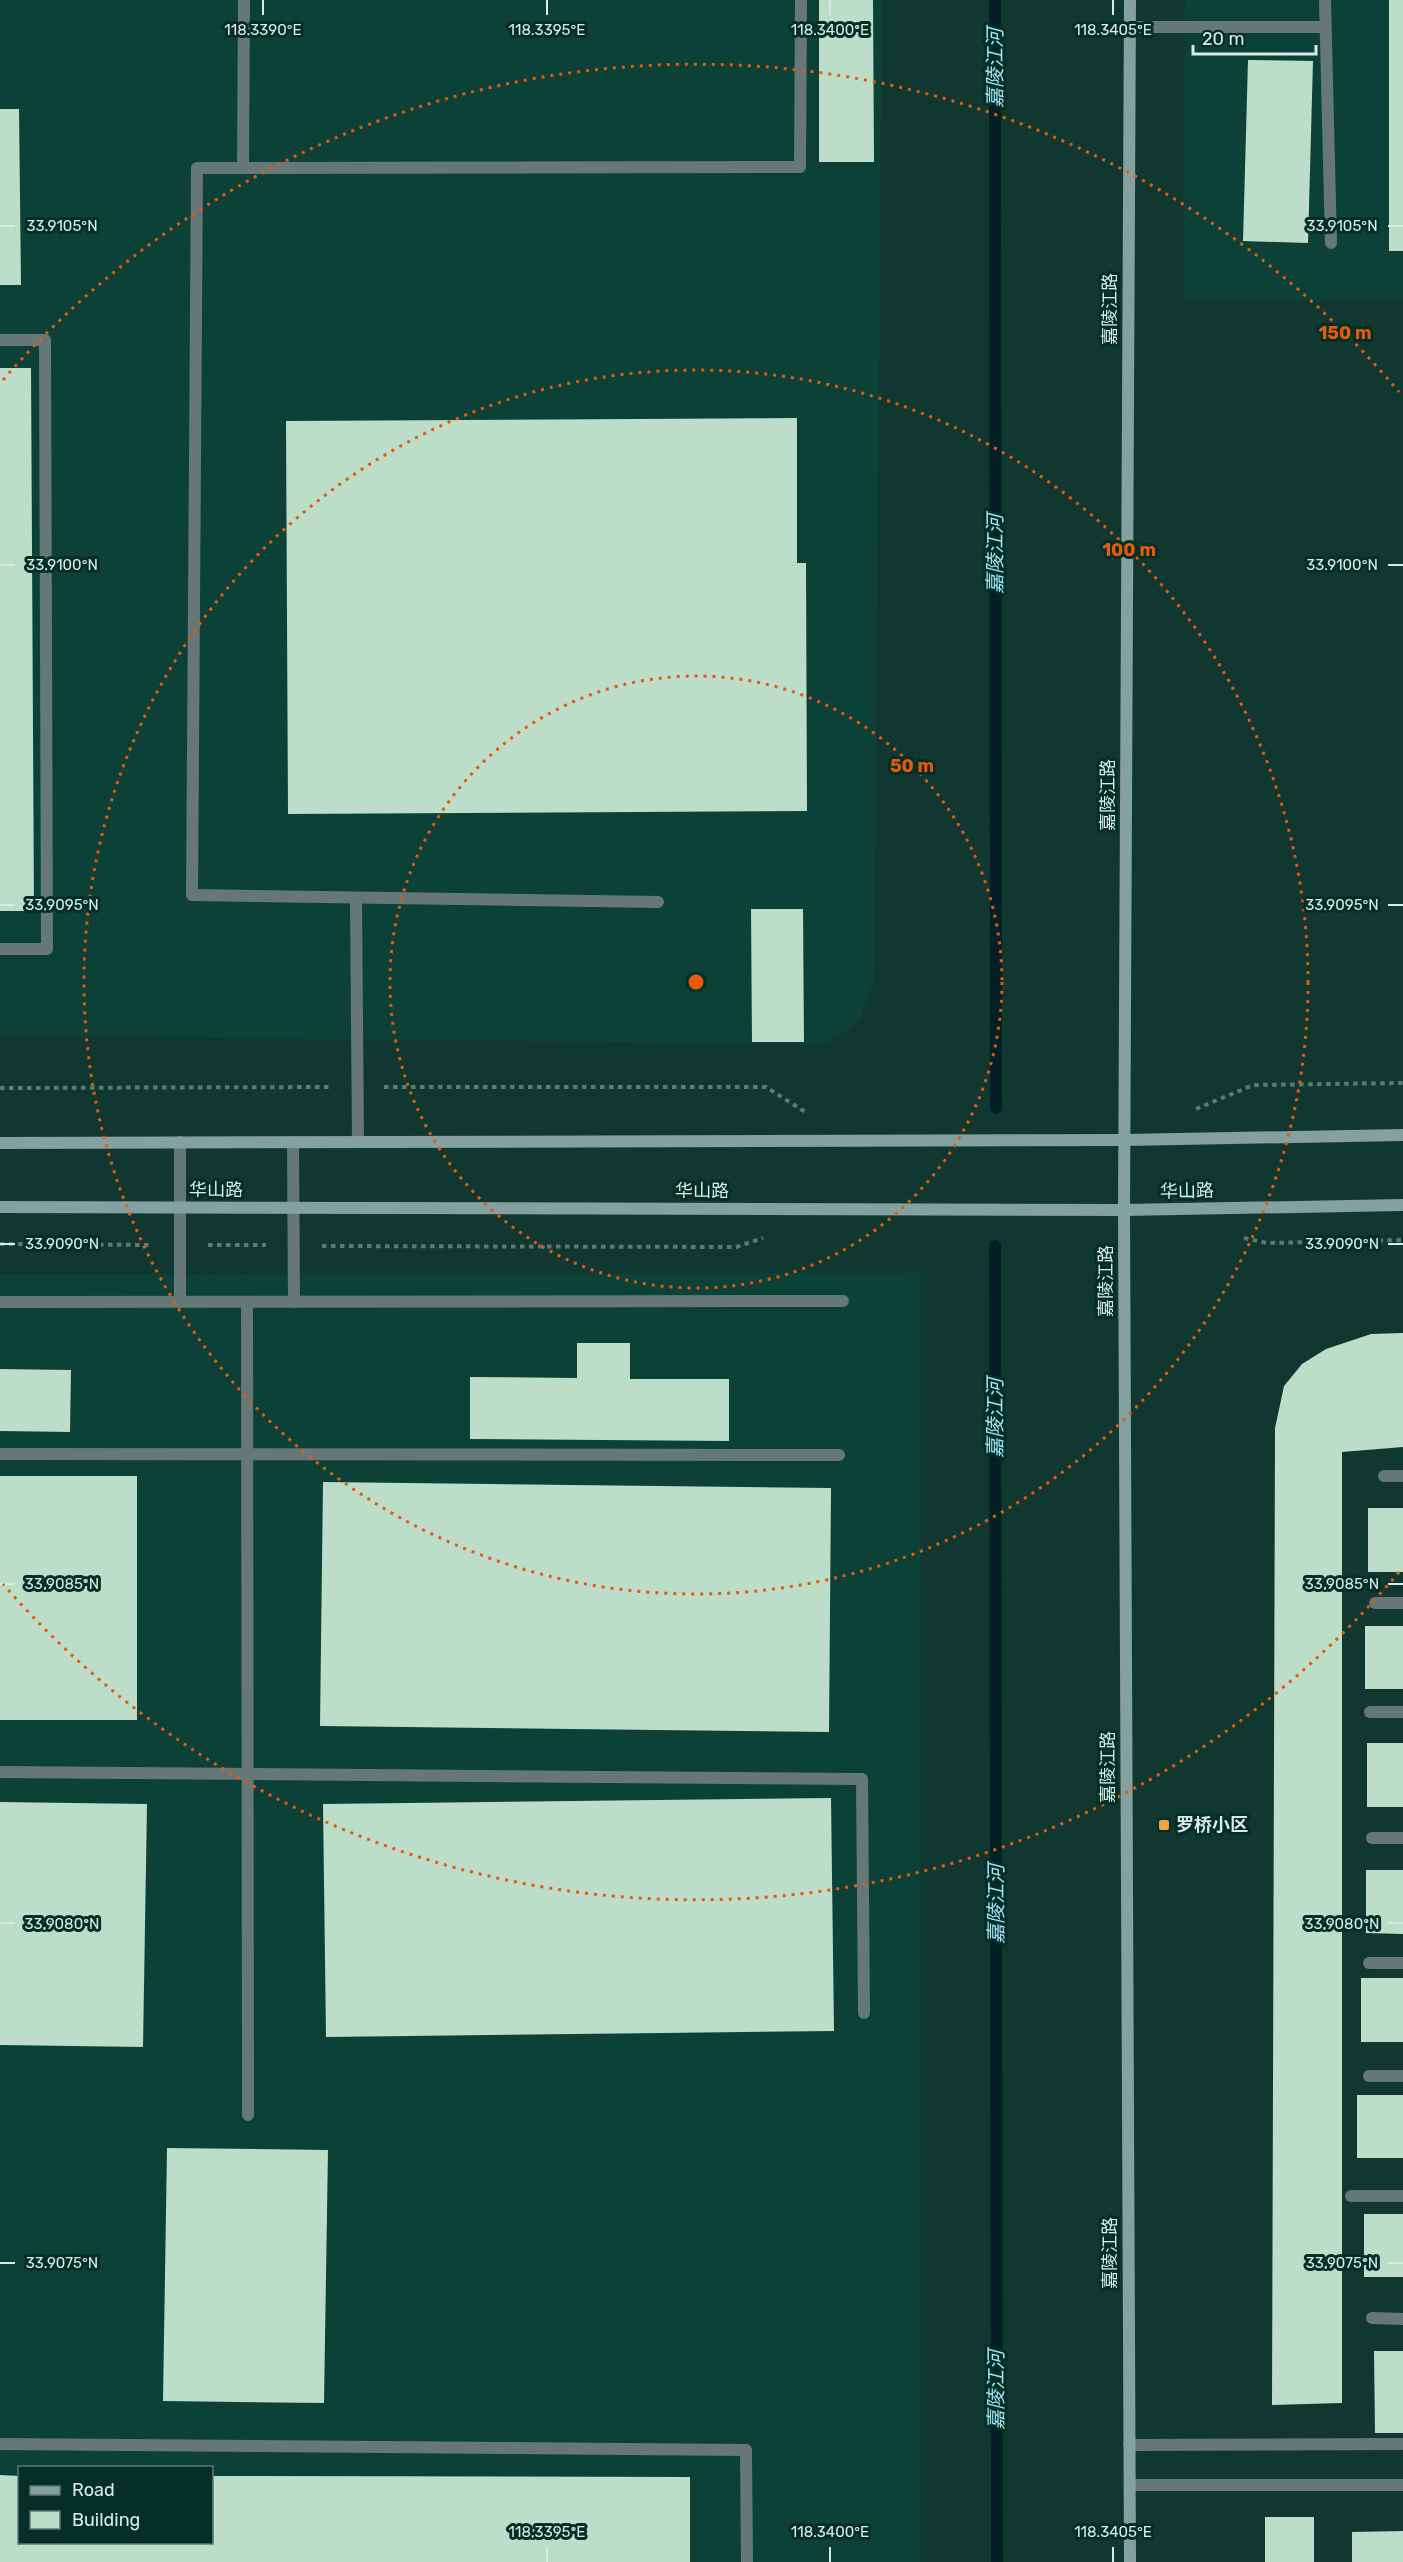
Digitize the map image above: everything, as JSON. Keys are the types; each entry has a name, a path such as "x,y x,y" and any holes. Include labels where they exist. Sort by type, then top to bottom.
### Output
{"street":[{"name":"嘉陵江路","path":"1130,0 1124,1140 1130,2562"},
{"path":"0,1143 1124,1140 1403,1135"},
{"name":"华山路","path":"0,1207 1124,1210 1403,1205"}],"lane":[{"path":"243,168 244,0"},
{"path":"657,902 192,895 197,168 800,167 801,0"},
{"path":"1325,0 1331,243"},
{"path":"1130,27 1325,27"},
{"path":"0,340 45,340 47,949 0,949"},
{"path":"356,898 358,1142"},
{"path":"180,1142 180,1302"},
{"path":"293,1142 294,1302"},
{"path":"0,1302 843,1301"},
{"path":"247,1302 248,2115"},
{"path":"0,1454 839,1455"},
{"path":"1384,1476 1403,1476"},
{"path":"1375,1603 1403,1604"},
{"path":"1370,1712 1403,1712"},
{"path":"0,1772 862,1779 864,2013"},
{"path":"1372,1838 1403,1838"},
{"path":"1369,1963 1403,1963"},
{"path":"1369,2076 1403,2076"},
{"path":"1351,2196 1403,2196"},
{"path":"1372,2319 1403,2319"},
{"path":"0,2444 746,2450 747,2562"},
{"path":"1129,2445 1403,2444"},
{"path":"1130,2485 1403,2484"}],"path":[{"path":"1188,1112 1253,1085 1403,1083"},
{"path":"0,1088 766,1087 851,1140"},
{"path":"0,1244 736,1247 767,1237"}],"shaded area":[{"path":"0,0 882,0 874,979 861,1017 840,1036 823,1044 0,1036"},
{"path":"1185,0 1403,0 1403,301 1183,299"},
{"path":"920,1273 920,2562 0,2562 0,1274"}],"building":[{"path":"819,0 873,0 874,162 819,162"},
{"path":"1389,0 1403,0 1403,251 1389,251"},
{"path":"1248,60 1313,61 1308,243 1243,241"},
{"path":"0,109 19,109 21,285 0,285"},
{"path":"0,368 31,368 34,911 0,911"},
{"path":"797,418 797,563 806,563 807,811 288,814 286,421"},
{"path":"751,909 803,909 804,1042 752,1042"},
{"path":"1403,1333 1403,1447 1342,1452 1342,2403 1272,2405 1275,1428 1284,1386 1302,1364 1326,1349 1371,1334"},
{"path":"577,1343 630,1343 630,1379 729,1379 729,1441 470,1439 470,1377 577,1378"},
{"path":"0,1369 71,1370 70,1432 0,1431"},
{"path":"0,1476 137,1476 137,1720 0,1720"},
{"path":"323,1482 831,1488 829,1732 320,1726"},
{"path":"1368,1508 1403,1508 1403,1572 1368,1572"},
{"path":"1365,1626 1403,1626 1403,1689 1365,1689"},
{"path":"1367,1743 1403,1743 1403,1807 1367,1807"},
{"path":"831,1798 834,2031 326,2037 323,1804"},
{"path":"0,1802 147,1804 143,2047 0,2045"},
{"path":"1366,1870 1403,1870 1403,1934 1366,1933"},
{"path":"1361,1978 1403,1978 1403,2042 1361,2042"},
{"path":"1357,2095 1403,2095 1403,2158 1357,2158"},
{"path":"167,2148 328,2150 324,2403 163,2401"},
{"path":"1364,2214 1403,2214 1403,2277 1364,2277"},
{"path":"1374,2351 1403,2351 1403,2433 1375,2433"},
{"path":"0,2475 18,2476 18,2544 213,2544 213,2476 690,2477 690,2562 0,2562"},
{"path":"1265,2517 1314,2517 1314,2562 1265,2562"},
{"path":"1403,2531 1403,2562 1352,2562 1352,2532"}],"waterway":[{"name":"嘉陵江河","path":"995,0 996,1108"},
{"name":"嘉陵江河","path":"995,1246 997,2562"}],"place":[{"name":"罗桥小区","path":"1164,1825"}]}
